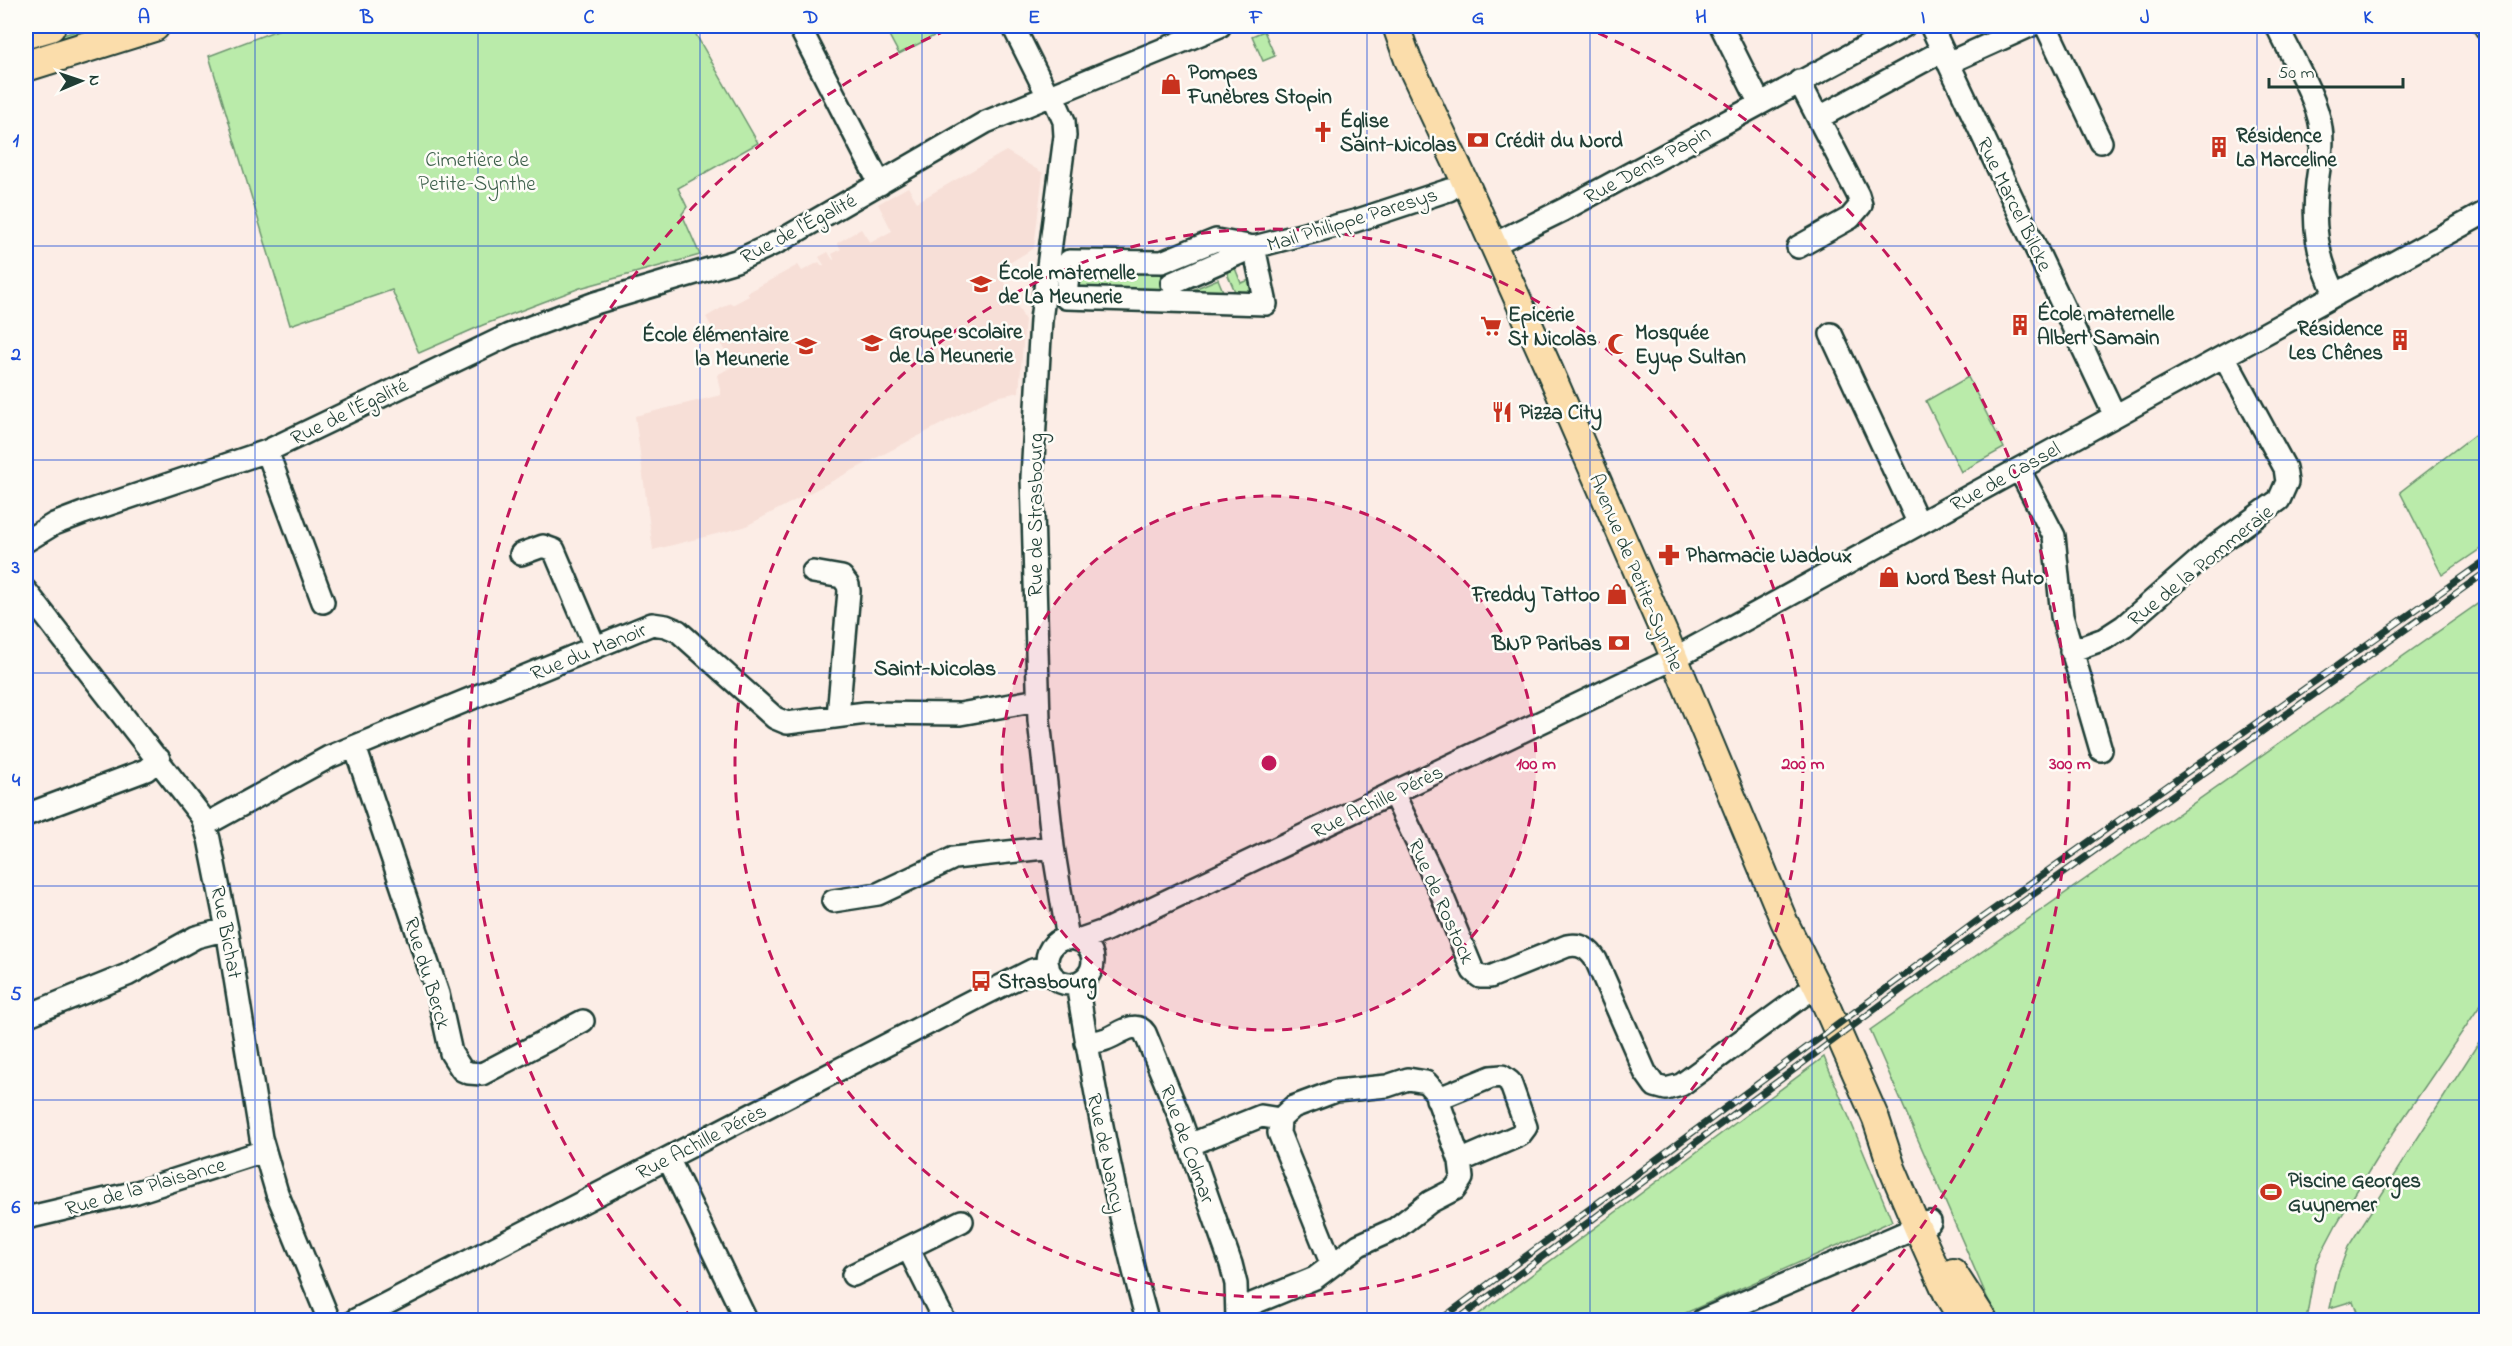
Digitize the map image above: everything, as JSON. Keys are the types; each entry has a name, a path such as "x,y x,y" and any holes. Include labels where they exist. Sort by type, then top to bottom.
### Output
{"highway":[{"path":"26,33 50,26"},
{"path":"26,66 154,26"}],"main road":[{"name":"Avenue de Petite-Synthe","path":"1396,26 1417,81 1494,244 1675,658 1774,897 1817,986 1876,1119 1892,1168 1953,1273 1984,1320"},
{"name":"Avenue de Petite-Synthe","path":"1924,1225 1947,1296 1963,1320"}],"street":[{"path":"799,26 880,184"},
{"name":"Rue de Strasbourg","path":"1013,26 1063,117 1065,132 1057,277 1041,320 1032,466 1038,700 1053,847 1073,939"},
{"name":"Rue de l'Égalité","path":"26,541 54,524 83,513 267,451 500,339 595,303 753,254 880,184 975,128 1220,26"},
{"path":"1721,26 1759,102"},
{"name":"Rue Denis Papin","path":"1494,244 1563,210 1759,102 1904,26"},
{"name":"Rue Marcel Bilcke","path":"1931,26 2115,416"},
{"path":"1818,118 1945,57 2030,26"},
{"path":"2046,26 2101,142"},
{"path":"2277,26 2312,101 2320,124 2322,137 2315,202 2315,231 2326,275 2336,295"},
{"path":"1798,247 1850,218 1861,206 1858,195 1799,81"},
{"name":"Mail Philippe Paresys","path":"1176,292 1254,248 1354,221 1449,190"},
{"name":"Rue de Cassel","path":"1675,658 2487,212"},
{"name":"Mail Philippe Paresys","path":"1216,240 1254,248 1266,304 1176,292 1066,298 1057,277 1069,261 1162,262 1216,240"},
{"path":"1162,262 1176,292"},
{"path":"1831,334 1919,524"},
{"name":"Rue de la Pommeraie","path":"2071,651 2104,639 2124,626 2214,547 2274,505 2283,495 2287,482 2285,468 2224,356"},
{"name":"Rue de l'Égalité","path":"267,451 323,602"},
{"path":"2019,469 2054,536 2062,616 2101,750"},
{"path":"521,554 543,546 554,549 595,647"},
{"path":"813,572 842,577 848,585 838,716"},
{"name":"Rue Bichat","path":"26,591 159,759 197,809 205,825 227,928 255,1109 264,1151 277,1193 329,1320"},
{"name":"Rue du Manoir","path":"205,825 306,768 646,626 666,626 683,635 781,721 801,723 866,713 953,715 1038,700"},
{"name":"Rue Achille Pérès","path":"1073,939 1104,932 1675,658"},
{"name":"Rue du Berck","path":"355,747 438,994 451,1053 456,1063 469,1073 482,1074 583,1021"},
{"path":"26,815 146,770 159,759"},
{"name":"Rue de Rostock","path":"1393,793 1439,888 1473,971 1480,977 1490,977 1567,946 1577,945 1585,948 1596,960 1645,1072 1652,1084 1659,1088 1670,1089 1681,1085 1817,986"},
{"path":"833,901 879,894 954,858 1053,847"},
{"path":"26,1016 126,975 196,937 227,928"},
{"path":"1073,939 1088,948 1092,961 1087,975 1077,983 1070,984 1058,981 1051,974 1047,959 1052,947 1059,941 1073,939"},
{"name":"Rue Achille Pérès","path":"355,1320 1027,973 1048,966"},
{"name":"Rue de Nancy","path":"1077,983 1096,1102 1118,1208 1147,1320"},
{"name":"Rue de Colmar","path":"1086,1043 1107,1039 1134,1027 1143,1030 1190,1145 1234,1275 1237,1315"},
{"path":"1437,1099 1491,1077 1502,1076 1510,1082 1524,1117 1526,1127 1520,1135 1460,1161"},
{"path":"1237,1315 1315,1278 1359,1245 1395,1229 1430,1202 1455,1190 1462,1178 1460,1161 1437,1099 1426,1082 1408,1079 1387,1086 1336,1091 1293,1107 1280,1119 1279,1133 1332,1265"},
{"path":"1190,1145 1261,1116 1280,1119"},
{"name":"Rue de la Plaisance","path":"26,1218 137,1192 264,1151"},
{"path":"668,1158 746,1320"},
{"path":"853,1275 962,1221"},
{"path":"1702,1320 1924,1225"},
{"path":"908,1248 944,1320"}],"shaded area":[{"name":"Groupe scolaire de La Meunerie","path":"1006,151 1043,173 1034,248 998,270 1025,320 1019,392 996,397 976,406 744,527 653,550 635,416 721,395 717,375 733,366 706,317 730,303 732,305 749,296 747,293 798,265 802,271 819,262 822,266 824,265 819,257 828,252 833,260 832,254 841,249 837,243 861,229 870,243 892,231 878,204 908,187 917,202"}],"green space":[{"path":"92,26 122,26 26,55 26,46"},
{"name":"Cimetière de Petite-Synthe","path":"288,26 691,26 758,143 678,188 687,207 682,214 700,255 580,288 483,325 419,353 392,290 290,325 209,56"},
{"path":"884,26 929,26 934,36 899,54"},
{"path":"1264,31 1275,56 1263,61 1252,36"},
{"path":"1233,263 1241,283 1250,280 1257,298 1237,296 1224,266"},
{"path":"1079,266 1159,269 1170,295 1078,293"},
{"path":"1218,279 1225,296 1185,293"},
{"path":"1968,377 2004,448 1961,472 1926,401"},
{"path":"2486,426 2486,545 2442,575 2400,492"},
{"path":"2486,598 2486,997 2383,1148 2337,1223 2316,1263 2306,1320 1997,1320 1870,1030"},
{"path":"2486,1031 2486,1320 2360,1320 2353,1301 2330,1308 2338,1274 2348,1247"},
{"path":"1824,1057 1892,1221 1672,1320 1471,1320"}],"railway":[{"path":"1440,1320 1977,921 2486,560"},
{"path":"1457,1320 1948,955 2486,572"}],"place":[{"name":"Pompes Funèbres Stopin","path":"1171,84"},
{"name":"Église Saint-Nicolas","path":"1323,132"},
{"name":"Crédit du Nord","path":"1478,140"},
{"name":"Résidence La Marceline","path":"2219,147"},
{"name":"École maternelle de La Meunerie","path":"981,284"},
{"name":"École maternelle Albert Samain","path":"2020,325"},
{"name":"Epicerie St Nicolas","path":"1491,326"},
{"name":"Résidence Les Chênes","path":"2400,340"},
{"name":"Groupe scolaire de La Meunerie","path":"872,343"},
{"name":"Mosquée Eyup Sultan","path":"1618,344"},
{"name":"École élémentaire la Meunerie","path":"806,346"},
{"name":"Pizza City","path":"1502,412"},
{"name":"Pharmacie Wadoux","path":"1669,555"},
{"name":"Nord Best Auto","path":"1889,577"},
{"name":"Freddy Tattoo","path":"1617,594"},
{"name":"BNP Paribas","path":"1619,643"},
{"name":"Strasbourg","path":"981,981"},
{"name":"Piscine Georges Guynemer","path":"2271,1192"}],"district":[{"name":"Saint-Nicolas","path":"935,667"}]}
